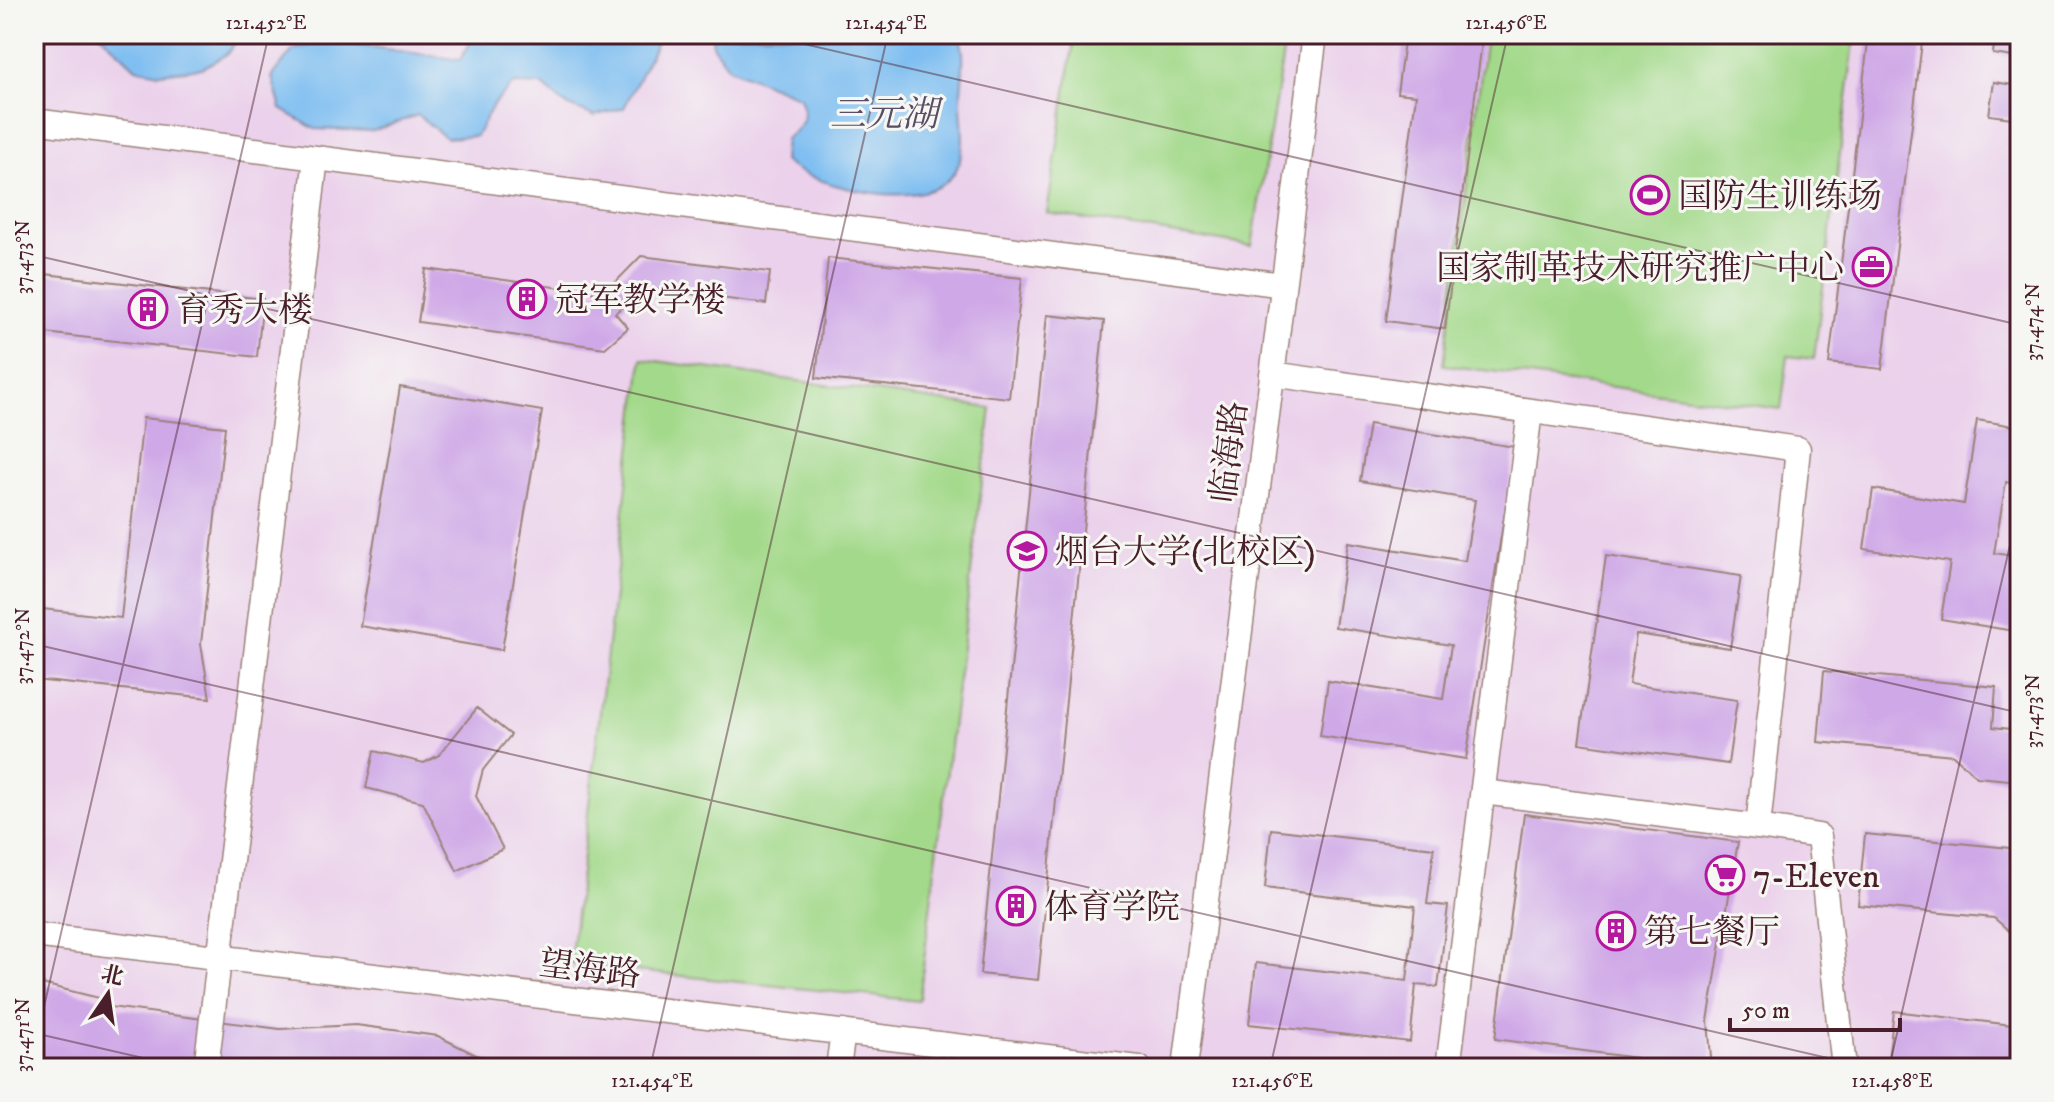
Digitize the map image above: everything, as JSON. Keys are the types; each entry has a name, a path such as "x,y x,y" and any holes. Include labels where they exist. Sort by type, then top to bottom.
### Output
{"street":[{"name":"临海路","path":"1185,1068 1315,34"},
{"path":"34,121 1283,285"},
{"path":"206,1068 316,158"},
{"path":"1272,374 1798,449 1758,827"},
{"path":"1448,1068 1530,411"},
{"path":"1483,792 1819,836 1844,1068"},
{"name":"望海路","path":"34,935 1139,1068"},
{"path":"838,1068 843,1032"}],"shaded area":[{"name":"烟台大学(北校区)","path":"34,34 2020,34 2020,1068 34,1068"}],"green space":[{"path":"1075,34 1286,34 1252,246 1047,213"},
{"name":"国防生训练场","path":"1486,34 1855,34 1814,359 1788,356 1781,409 1444,365"},
{"path":"642,359 991,408 919,1001 570,964"}],"water":[{"path":"100,34 241,34 227,54 202,68 159,73 136,68"},
{"path":"470,34 661,34 624,108 594,116 564,104 542,85 513,84 493,105 476,136 446,138 418,115 373,131 315,129 281,109 272,77 293,50 326,40 460,60 470,43"},
{"name":"三元湖","path":"713,34 958,34 963,56 963,141 957,168 945,183 925,191 901,194 846,188 799,171 783,161 785,139 803,121 800,97 729,68 712,45"}],"building":[{"path":"1405,34 1483,34 1445,329 1386,321 1416,95 1397,93"},
{"path":"1869,34 1923,34 1882,369 1829,363"},
{"path":"1995,34 2020,34 2020,58 1993,54"},
{"path":"1994,82 2020,86 2020,119 1989,115"},
{"name":"冠军教学楼","path":"641,256 770,272 766,304 644,288 615,313 628,328 605,348 418,322 426,269 604,294"},
{"path":"828,258 1022,278 1009,398 816,378"},
{"name":"育秀大楼","path":"34,261 45,274 263,299 257,357 45,333 34,319"},
{"path":"1047,315 1104,321 1038,980 980,974"},
{"path":"400,387 542,411 502,650 360,626"},
{"path":"143,418 225,427 201,644 210,698 35,680 43,609 121,618"},
{"path":"1977,420 2020,427 2020,485 2006,482 1994,553 2020,557 2020,632 1941,619 1950,562 1864,549 1873,489 1964,504"},
{"path":"1369,424 1515,447 1466,759 1320,736 1328,681 1443,699 1451,645 1335,627 1348,542 1465,561 1475,500 1360,481"},
{"path":"1606,556 1741,576 1730,648 1636,634 1629,684 1737,700 1728,764 1579,743"},
{"path":"1824,671 1996,687 1993,727 2020,730 2020,781 1977,777 1953,755 1818,742"},
{"path":"477,708 511,735 483,770 476,796 503,849 457,871 423,802 366,788 374,751 424,763 439,755"},
{"name":"第七餐厅","path":"1524,814 1738,842 1708,1021 1711,1057 1705,1068 1640,1068 1636,1058 1495,1039"},
{"path":"1271,829 1434,848 1427,904 1448,906 1438,987 1416,985 1410,1042 1249,1024 1256,963 1407,981 1415,906 1265,888"},
{"path":"1865,834 2020,849 2020,940 1994,918 1858,905"},
{"path":"34,982 103,999 102,1006 280,1029 356,1025 438,1036 502,1068 34,1068"},
{"path":"1894,1011 2020,1026 2020,1068 1887,1068"}],"place":[{"name":"国防生训练场","path":"1650,195"},
{"name":"国家制革技术研究推广中心","path":"1872,267"},
{"name":"冠军教学楼","path":"527,299"},
{"name":"育秀大楼","path":"148,309"},
{"name":"烟台大学(北校区)","path":"1027,551"},
{"name":"7-Eleven","path":"1725,875"},
{"name":"体育学院","path":"1016,906"},
{"name":"第七餐厅","path":"1616,931"}]}
